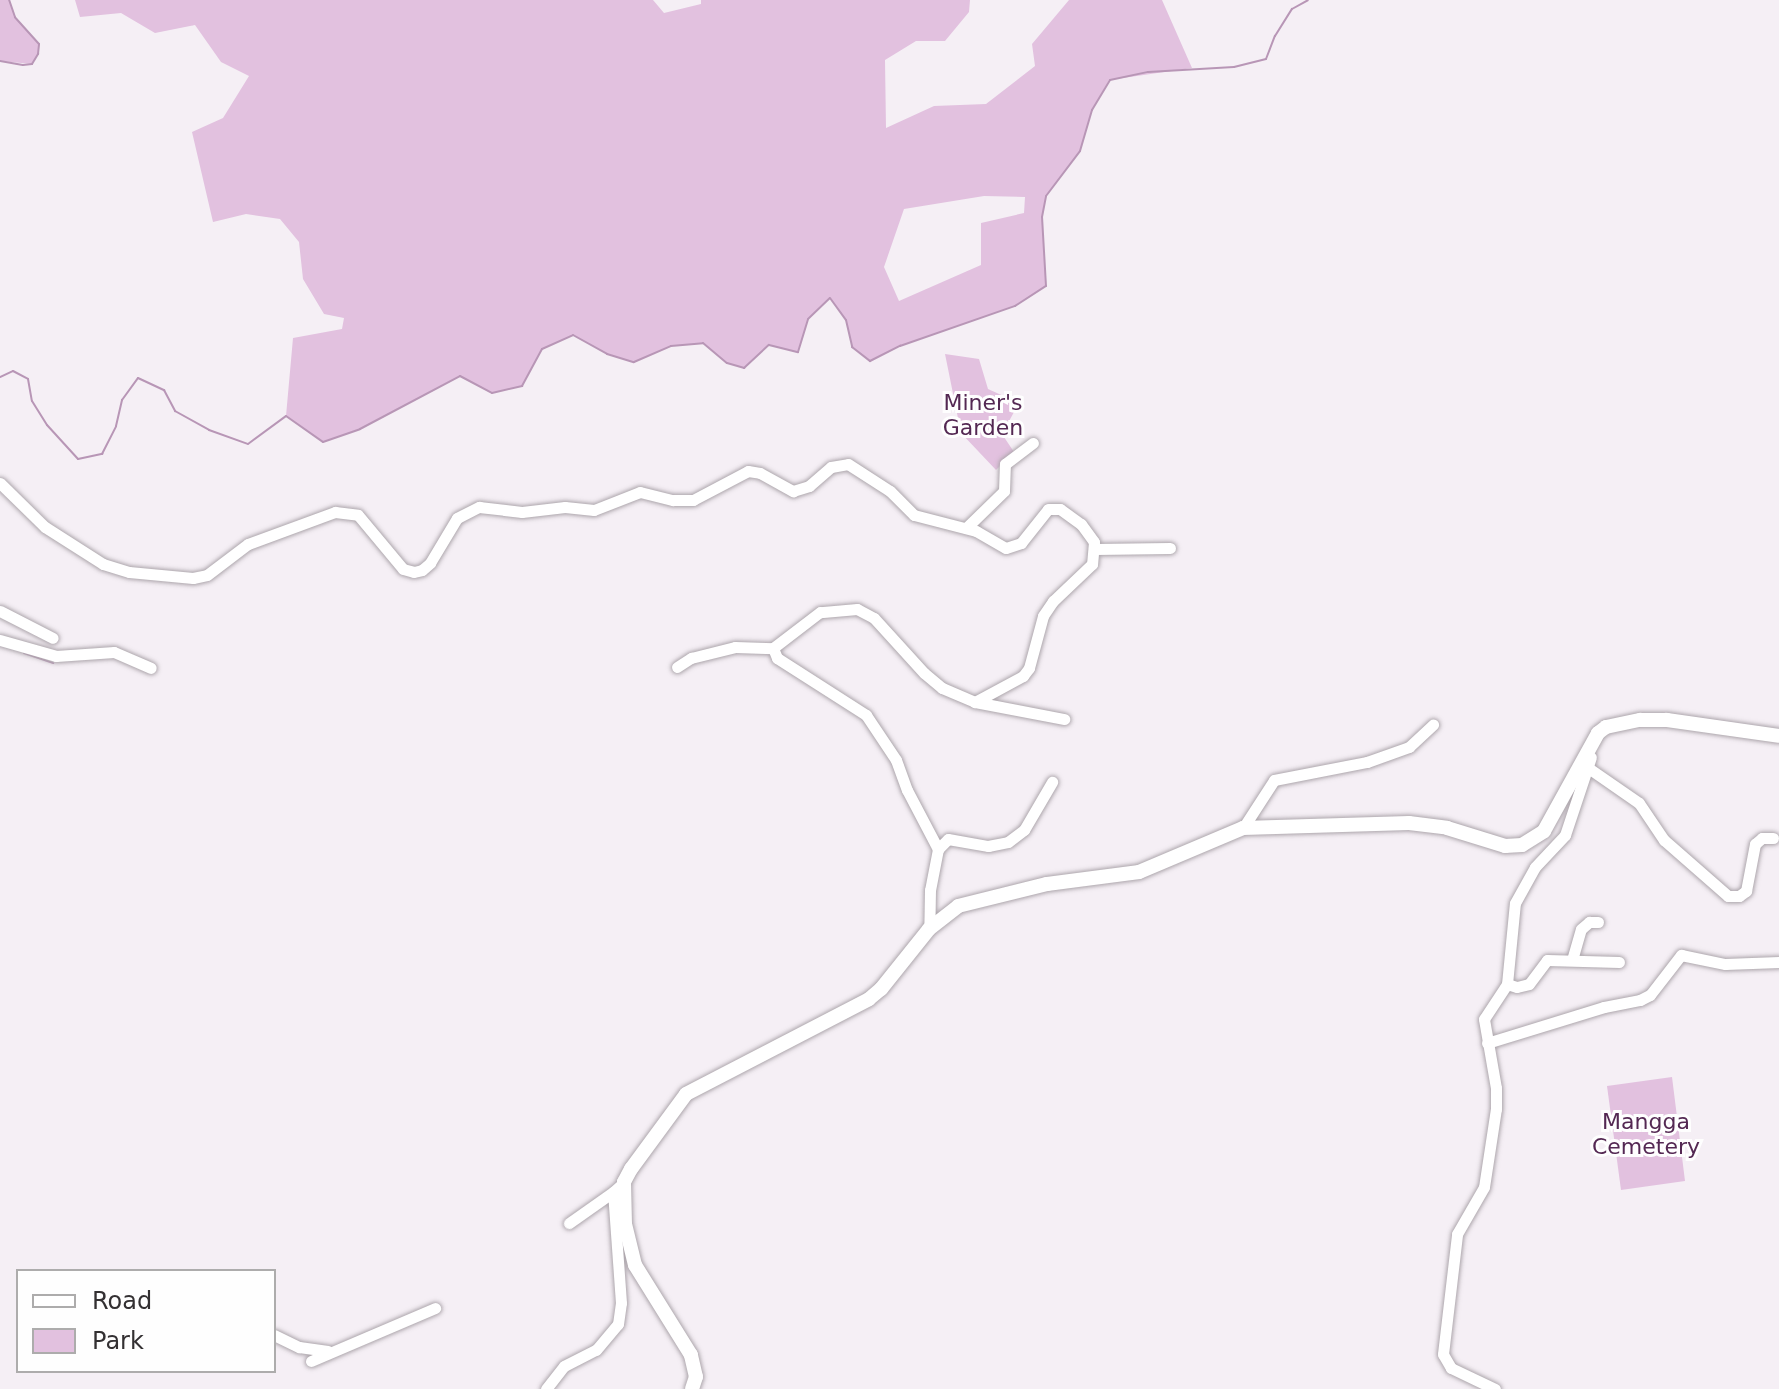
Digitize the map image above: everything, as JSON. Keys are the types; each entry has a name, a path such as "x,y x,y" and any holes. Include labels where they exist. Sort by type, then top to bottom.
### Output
{"main road":[{"path":"692,1389 696,1377 691,1355 635,1265 619,1187 646,1144 686,1094 869,999 881,989 929,929 958,906 979,898 1047,884 1139,872 1243,828 1409,823 1447,828 1505,846 1522,845 1544,831 1598,733 1617,724 1640,720 1779,736"}],"street":[{"path":"966,528 1004,491 1005,464 1033,443"},
{"path":"0,483 45,527 103,564 129,572 193,578 207,575 248,544 335,512 358,515 403,569 414,572 430,563 457,518 479,507 522,512 565,507 594,510 640,492 673,500 693,500 748,471 760,473 785,488 801,490 840,464 856,468 890,491 914,515 966,528 1006,548 1021,543 1042,514 1053,507 1081,524 1095,549 1092,564 1053,601 1043,616 1029,668 1023,676 975,702"},
{"path":"1095,549 1170,548"},
{"path":"677,667 691,658 735,647 773,648 820,612 857,609 874,618 924,673 942,688 975,702 1064,719"},
{"path":"0,611 53,638"},
{"path":"0,640 56,656 114,652 151,668"},
{"path":"773,648 777,658 866,715 896,760 907,790 938,849"},
{"path":"1243,828 1274,780 1367,762 1409,747 1433,725"},
{"path":"1495,1389 1451,1368 1443,1354 1457,1234 1479,1197 1487,1174 1497,1099 1484,1019 1507,984 1515,903 1535,867 1565,835 1598,733"},
{"path":"1587,767 1639,803 1664,840 1728,896 1744,895 1755,844 1762,838 1773,838"},
{"path":"929,929 930,890 938,849 948,839 988,846 1008,842 1024,830 1052,782"},
{"path":"1572,960 1581,929 1589,922 1598,922"},
{"path":"1487,1043 1604,1007 1640,1000 1650,995 1681,955 1725,964 1779,962"},
{"path":"1507,984 1522,987 1529,984 1547,960 1619,962"},
{"path":"569,1223 619,1187"},
{"path":"546,1389 564,1366 596,1350 618,1324 621,1303 619,1187"},
{"path":"311,1361 328,1351 435,1308"},
{"path":"276,1336 299,1347 328,1351"}],"green space":[{"path":"0,0 9,0 15,17 39,44 32,64 0,61"},
{"path":"75,0 653,0 664,13 701,4 701,0 970,0 969,12 945,41 916,41 885,60 886,128 934,106 986,104 1035,66 1032,44 1069,0 1162,0 1192,68 1109,80 1092,110 1080,151 1046,196 1042,217 1046,286 1015,306 900,346 870,361 852,347 846,320 830,298 808,319 798,352 769,345 744,368 727,363 703,343 671,346 634,362 607,354 573,335 542,349 522,386 492,393 459,376 360,429 323,442 286,416 293,338 342,329 344,318 324,314 303,279 299,242 280,219 246,214 213,222 192,132 223,118 249,76 221,62 195,25 155,33 121,13 80,17","holes":["984,196 1025,197 1024,213 981,223 981,265 899,301 884,267 904,209"]},
{"name":"Miner's Garden","path":"945,354 979,359 988,389 1019,403 1002,434 1014,452 996,470 961,433"},
{"name":"Mangga Cemetery","path":"1672,1077 1685,1181 1621,1190 1607,1086"}],"waterway":[{"path":"0,61 32,64 38,54 39,44 15,17 9,0"},
{"path":"0,377 13,371 28,379 32,401 47,425 78,459 102,454 116,426 122,400 138,378 164,390 175,411 209,430 248,444 286,416 323,442 360,429 460,376 492,393 522,386 542,349 573,335 607,354 634,362 671,346 703,343 727,363 744,368 769,345 798,352 808,319 830,298 846,320 852,347 870,361 900,346 1015,306 1046,286 1042,217 1046,196 1080,151 1092,110 1110,80 1148,72 1234,67 1266,59 1275,36 1292,9 1308,0"},
{"path":"24,653 53,663"}]}
